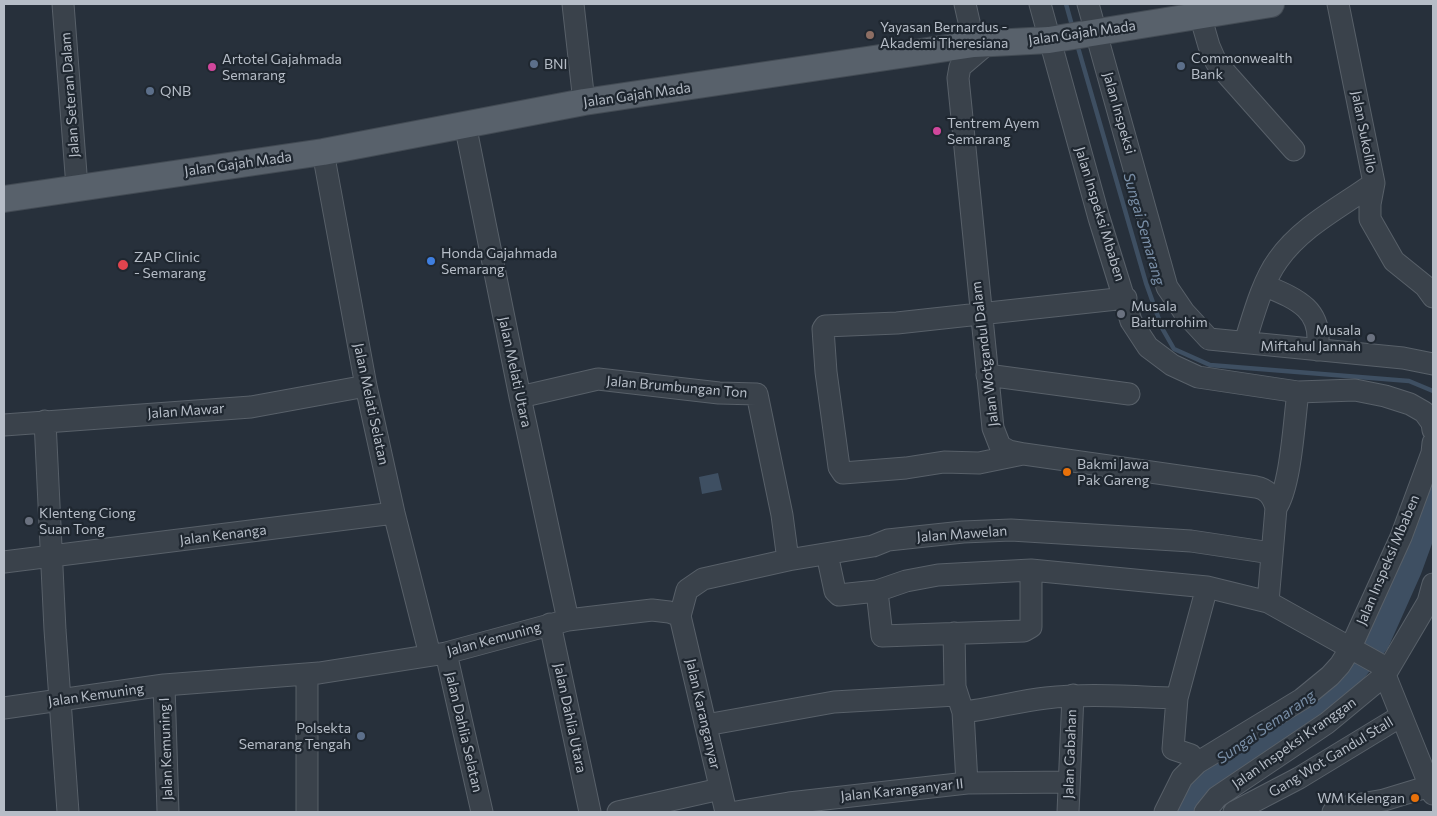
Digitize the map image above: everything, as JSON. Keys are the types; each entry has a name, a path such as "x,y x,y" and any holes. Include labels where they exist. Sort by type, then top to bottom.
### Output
{"main road":[{"name":"Jalan Gajah Mada","path":"4,199 323,152 584,102 981,44 1050,40 1094,31 1271,4"}],"street":[{"name":"Jalan Seteran Dalam","path":"63,4 77,187"},
{"path":"574,4 584,102"},
{"path":"965,4 981,44"},
{"name":"Jalan Inspeksi Mbaben","path":"1040,4 1099,218 1126,298 1131,321 1148,347 1172,365 1198,377 1298,392 1355,390 1386,396 1410,404 1424,412 1432,424 1433,430"},
{"name":"Jalan Inspeksi","path":"1088,4 1167,287 1184,312 1209,339 1409,359 1433,364"},
{"name":"Jalan Sukolilo","path":"1338,4 1374,183 1370,204 1370,219 1394,261 1425,286 1433,297"},
{"path":"1200,15 1216,62 1294,150"},
{"name":"Jalan Wotgandul Dalam","path":"981,44 960,67 958,78 980,314 996,438 1000,446 1008,451 1024,454 1262,488 1271,496 1276,508"},
{"name":"Jalan Melati Utara","path":"465,124 520,398 559,622"},
{"name":"Jalan Melati Selatan","path":"323,152 366,386 394,513 438,654"},
{"path":"1245,342 1277,261 1297,237 1374,183"},
{"path":"1266,286 1306,306 1319,330 1317,350"},
{"path":"1024,454 979,463 944,462 906,468 843,473 839,467 826,372 823,329 828,325 897,323 1126,298"},
{"path":"987,375 1129,394"},
{"name":"Jalan Brumbungan Ton","path":"520,398 598,379 718,393 758,394 780,506 788,560"},
{"name":"Jalan Mawar","path":"4,425 251,407 366,386"},
{"path":"1268,602 1276,508 1280,501 1287,471 1298,392"},
{"path":"45,421 68,812"},
{"name":"Jalan Inspeksi Mbaben","path":"1165,812 1182,778 1197,764 1318,687 1353,650 1401,537 1432,453 1433,443"},
{"name":"Jalan Kenanga","path":"4,562 394,513"},
{"name":"Jalan Mawelan","path":"680,616 687,590 693,584 703,579 788,560 873,546 888,540 995,530 1191,541 1271,553"},
{"path":"828,554 836,594 877,591 906,581 938,575 1031,570 1207,587 1268,602 1353,650 1383,670 1400,716 1427,761 1432,790 1360,803 1333,812"},
{"path":"877,591 882,636 1012,632 1030,628 1031,570"},
{"path":"1197,764 1191,755 1173,749 1177,698 1207,587"},
{"name":"Jalan Inspeksi Kranggan","path":"1205,812 1217,797 1328,723 1383,670 1432,596"},
{"name":"Jalan Kemuning","path":"4,708 164,685 308,674 438,654 559,622 652,610 669,612 680,616"},
{"name":"Jalan Karanganyar","path":"680,616 726,812"},
{"name":"Jalan Dahlia Utara","path":"559,622 590,812"},
{"path":"954,633 967,783"},
{"name":"Jalan Dahlia Selatan","path":"438,654 482,812"},
{"path":"307,812 308,674"},
{"name":"Jalan Kemuning I","path":"164,685 168,812"},
{"path":"706,725 834,702 959,703 988,709 1007,703 1072,695 1177,698"},
{"name":"Jalan Gabahan","path":"1068,812 1072,695"},
{"name":"Gang Wot Gandul Stall","path":"1234,812 1299,778 1400,716"},
{"name":"Jalan Karanganyar II","path":"736,812 789,803 967,783 1068,782"},
{"path":"618,812 720,789"}],"water":[{"path":"718,473 722,490 702,494 699,477"},
{"path":"1433,477 1433,541 1421,574 1388,648 1350,696 1199,812 1172,812 1194,776 1352,662 1367,638"}],"waterway":[{"name":"Sungai Semarang","path":"1066,4 1073,29"},
{"name":"Sungai Semarang","path":"1077,44 1146,283 1162,328 1174,349 1210,365 1409,381 1433,391"}],"place":[{"name":"Yayasan Bernardus - Akademi Theresiana","path":"870,35"},
{"name":"BNI","path":"534,64"},
{"name":"Commonwealth Bank","path":"1181,66"},
{"name":"Artotel Gajahmada Semarang","path":"212,67"},
{"name":"QNB","path":"150,91"},
{"name":"Tentrem Ayem Semarang","path":"937,131"},
{"name":"Honda Gajahmada Semarang","path":"431,261"},
{"name":"ZAP Clinic - Semarang","path":"123,265"},
{"name":"Musala Baiturrohim","path":"1121,314"},
{"name":"Musala Miftahul Jannah","path":"1371,338"},
{"name":"Bakmi Jawa Pak Gareng","path":"1067,472"},
{"name":"Klenteng Ciong Suan Tong","path":"29,521"},
{"name":"Polsekta Semarang Tengah","path":"361,736"},
{"name":"WM Kelengan","path":"1415,798"}]}
